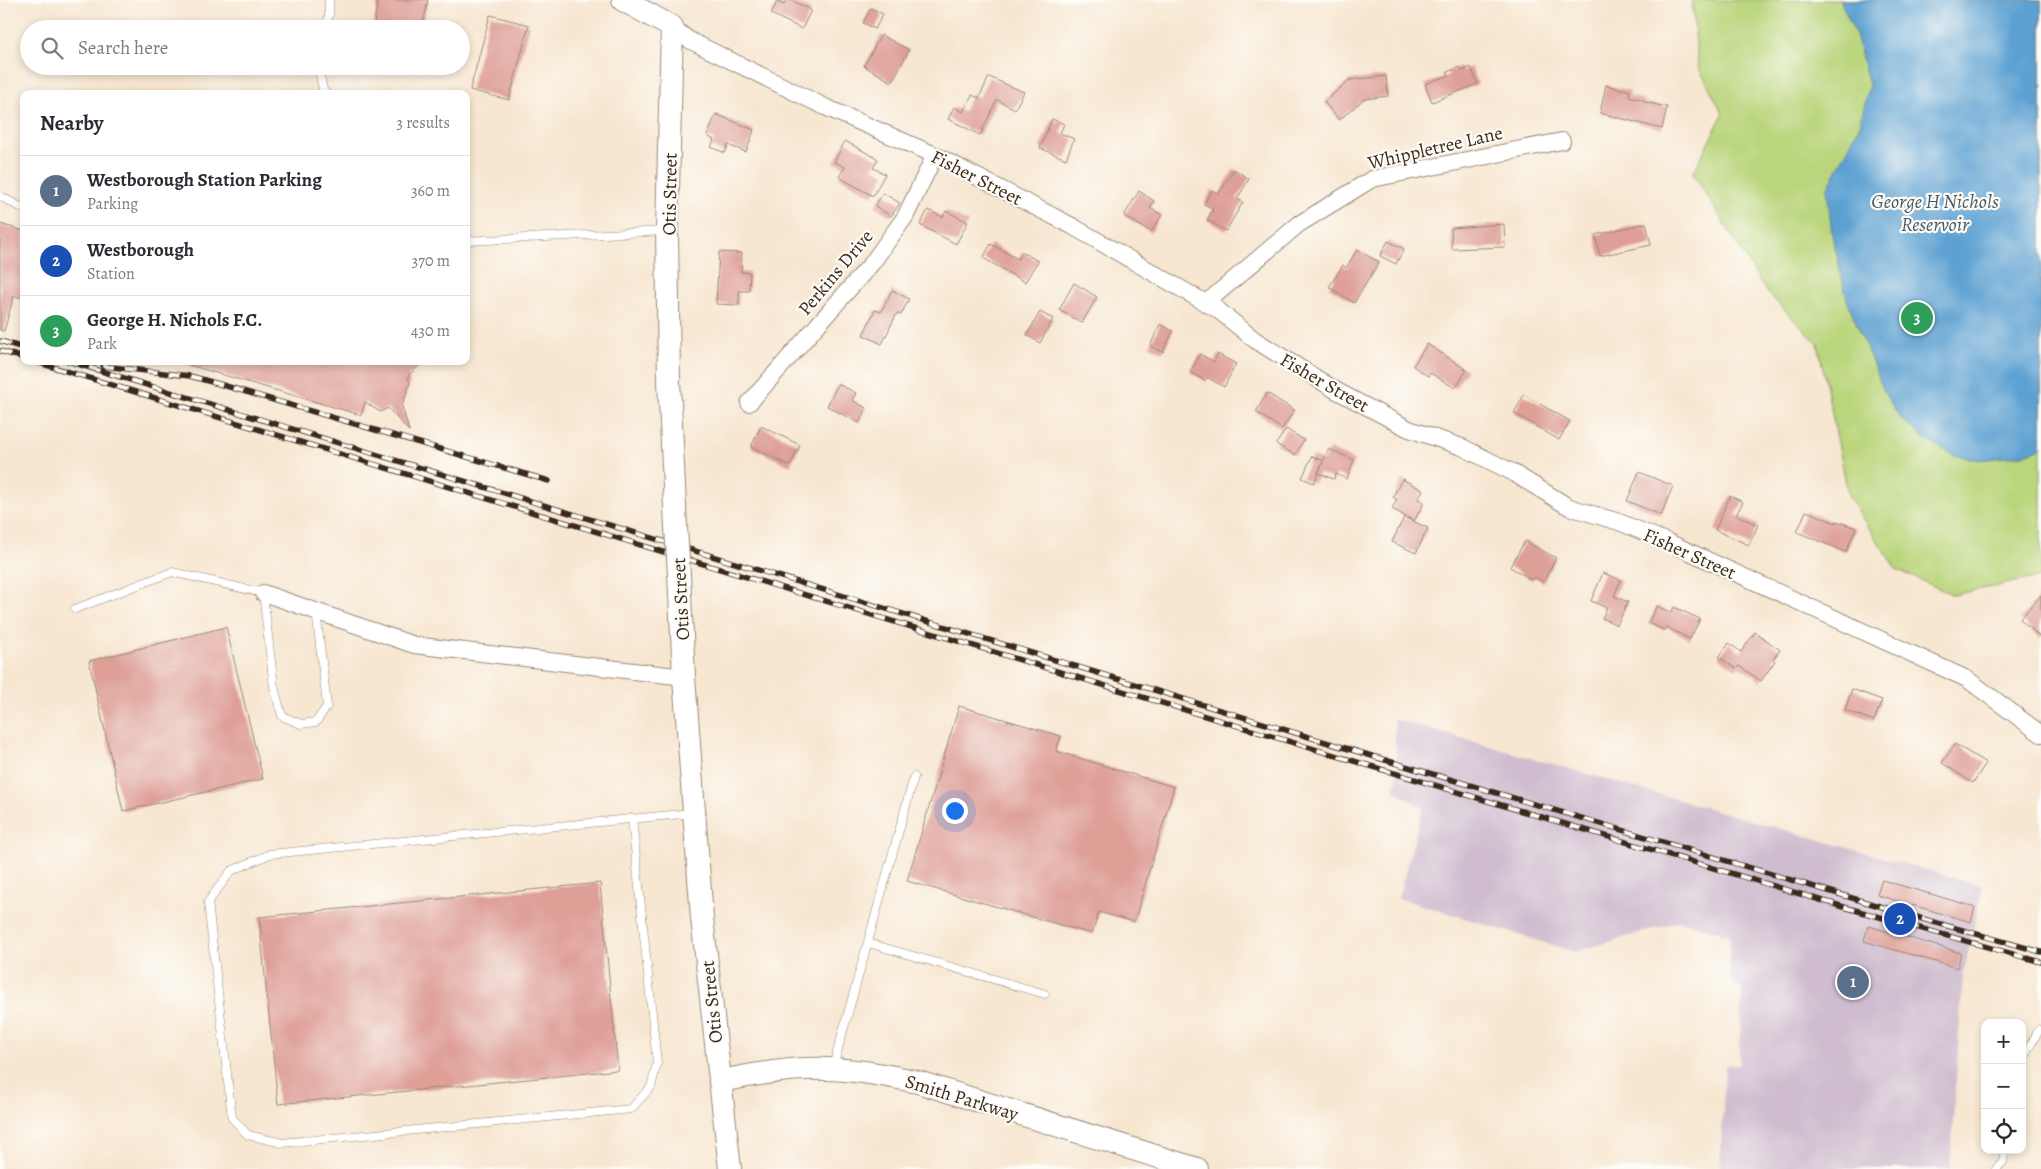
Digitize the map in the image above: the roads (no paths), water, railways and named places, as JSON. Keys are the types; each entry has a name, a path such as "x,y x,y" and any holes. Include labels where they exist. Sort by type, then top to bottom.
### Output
{"main road":[{"name":"Fisher Street","path":"623,0 672,27"},
{"name":"Otis Street","path":"672,27 668,230 669,380 676,528 684,677 702,918 730,1169"},
{"name":"Smith Parkway","path":"720,1080 804,1069 832,1069 889,1076 918,1082 1197,1169"}],"street":[{"name":"Fisher Street","path":"672,27 689,40 825,107 935,155 1072,226 1218,310 1255,340 1337,391 1409,429 1462,447 1512,472 1569,507 1619,522 1668,542 1967,679 2041,734"},
{"name":"Whippletree Lane","path":"1206,303 1299,224 1372,178 1562,140"},
{"name":"Perkins Drive","path":"749,403 872,263 905,217 935,155"},
{"path":"263,593 414,645 684,677"}],"lane":[{"path":"328,20 329,0"},
{"path":"320,75 323,90"},
{"path":"0,196 20,207"},
{"path":"470,241 668,230"},
{"path":"75,609 172,572 263,593 274,687 282,716 300,724 316,722 327,706 316,611"},
{"path":"832,1069 914,777"},
{"path":"632,818 657,1063 651,1087 631,1109 282,1143 248,1135 232,1118 208,902 231,871 270,854 632,818 694,813"},
{"path":"868,943 1045,994"},
{"path":"2026,1053 2039,1030 2041,1030"},
{"path":"1996,1169 2003,1162 2004,1154"}],"water":[{"name":"George H Nichols Reservoir","path":"1840,0 2041,0 2041,448 2023,455 1980,460 1954,455 1925,439 1902,420 1886,396 1848,303 1832,235 1827,189 1860,125 1869,85 1856,35"}],"railway":[{"path":"0,341 20,347"},
{"path":"0,351 20,357"},
{"path":"46,365 1367,765 1844,907 2041,962"},
{"path":"81,365 1395,763 2041,952"},
{"path":"103,366 190,376 549,481"}],"place":[{"name":"George H. Nichols F.C.","path":"1917,318"},
{"name":"Westborough","path":"1900,919"},
{"name":"Westborough Station Parking","path":"1853,982"}]}
